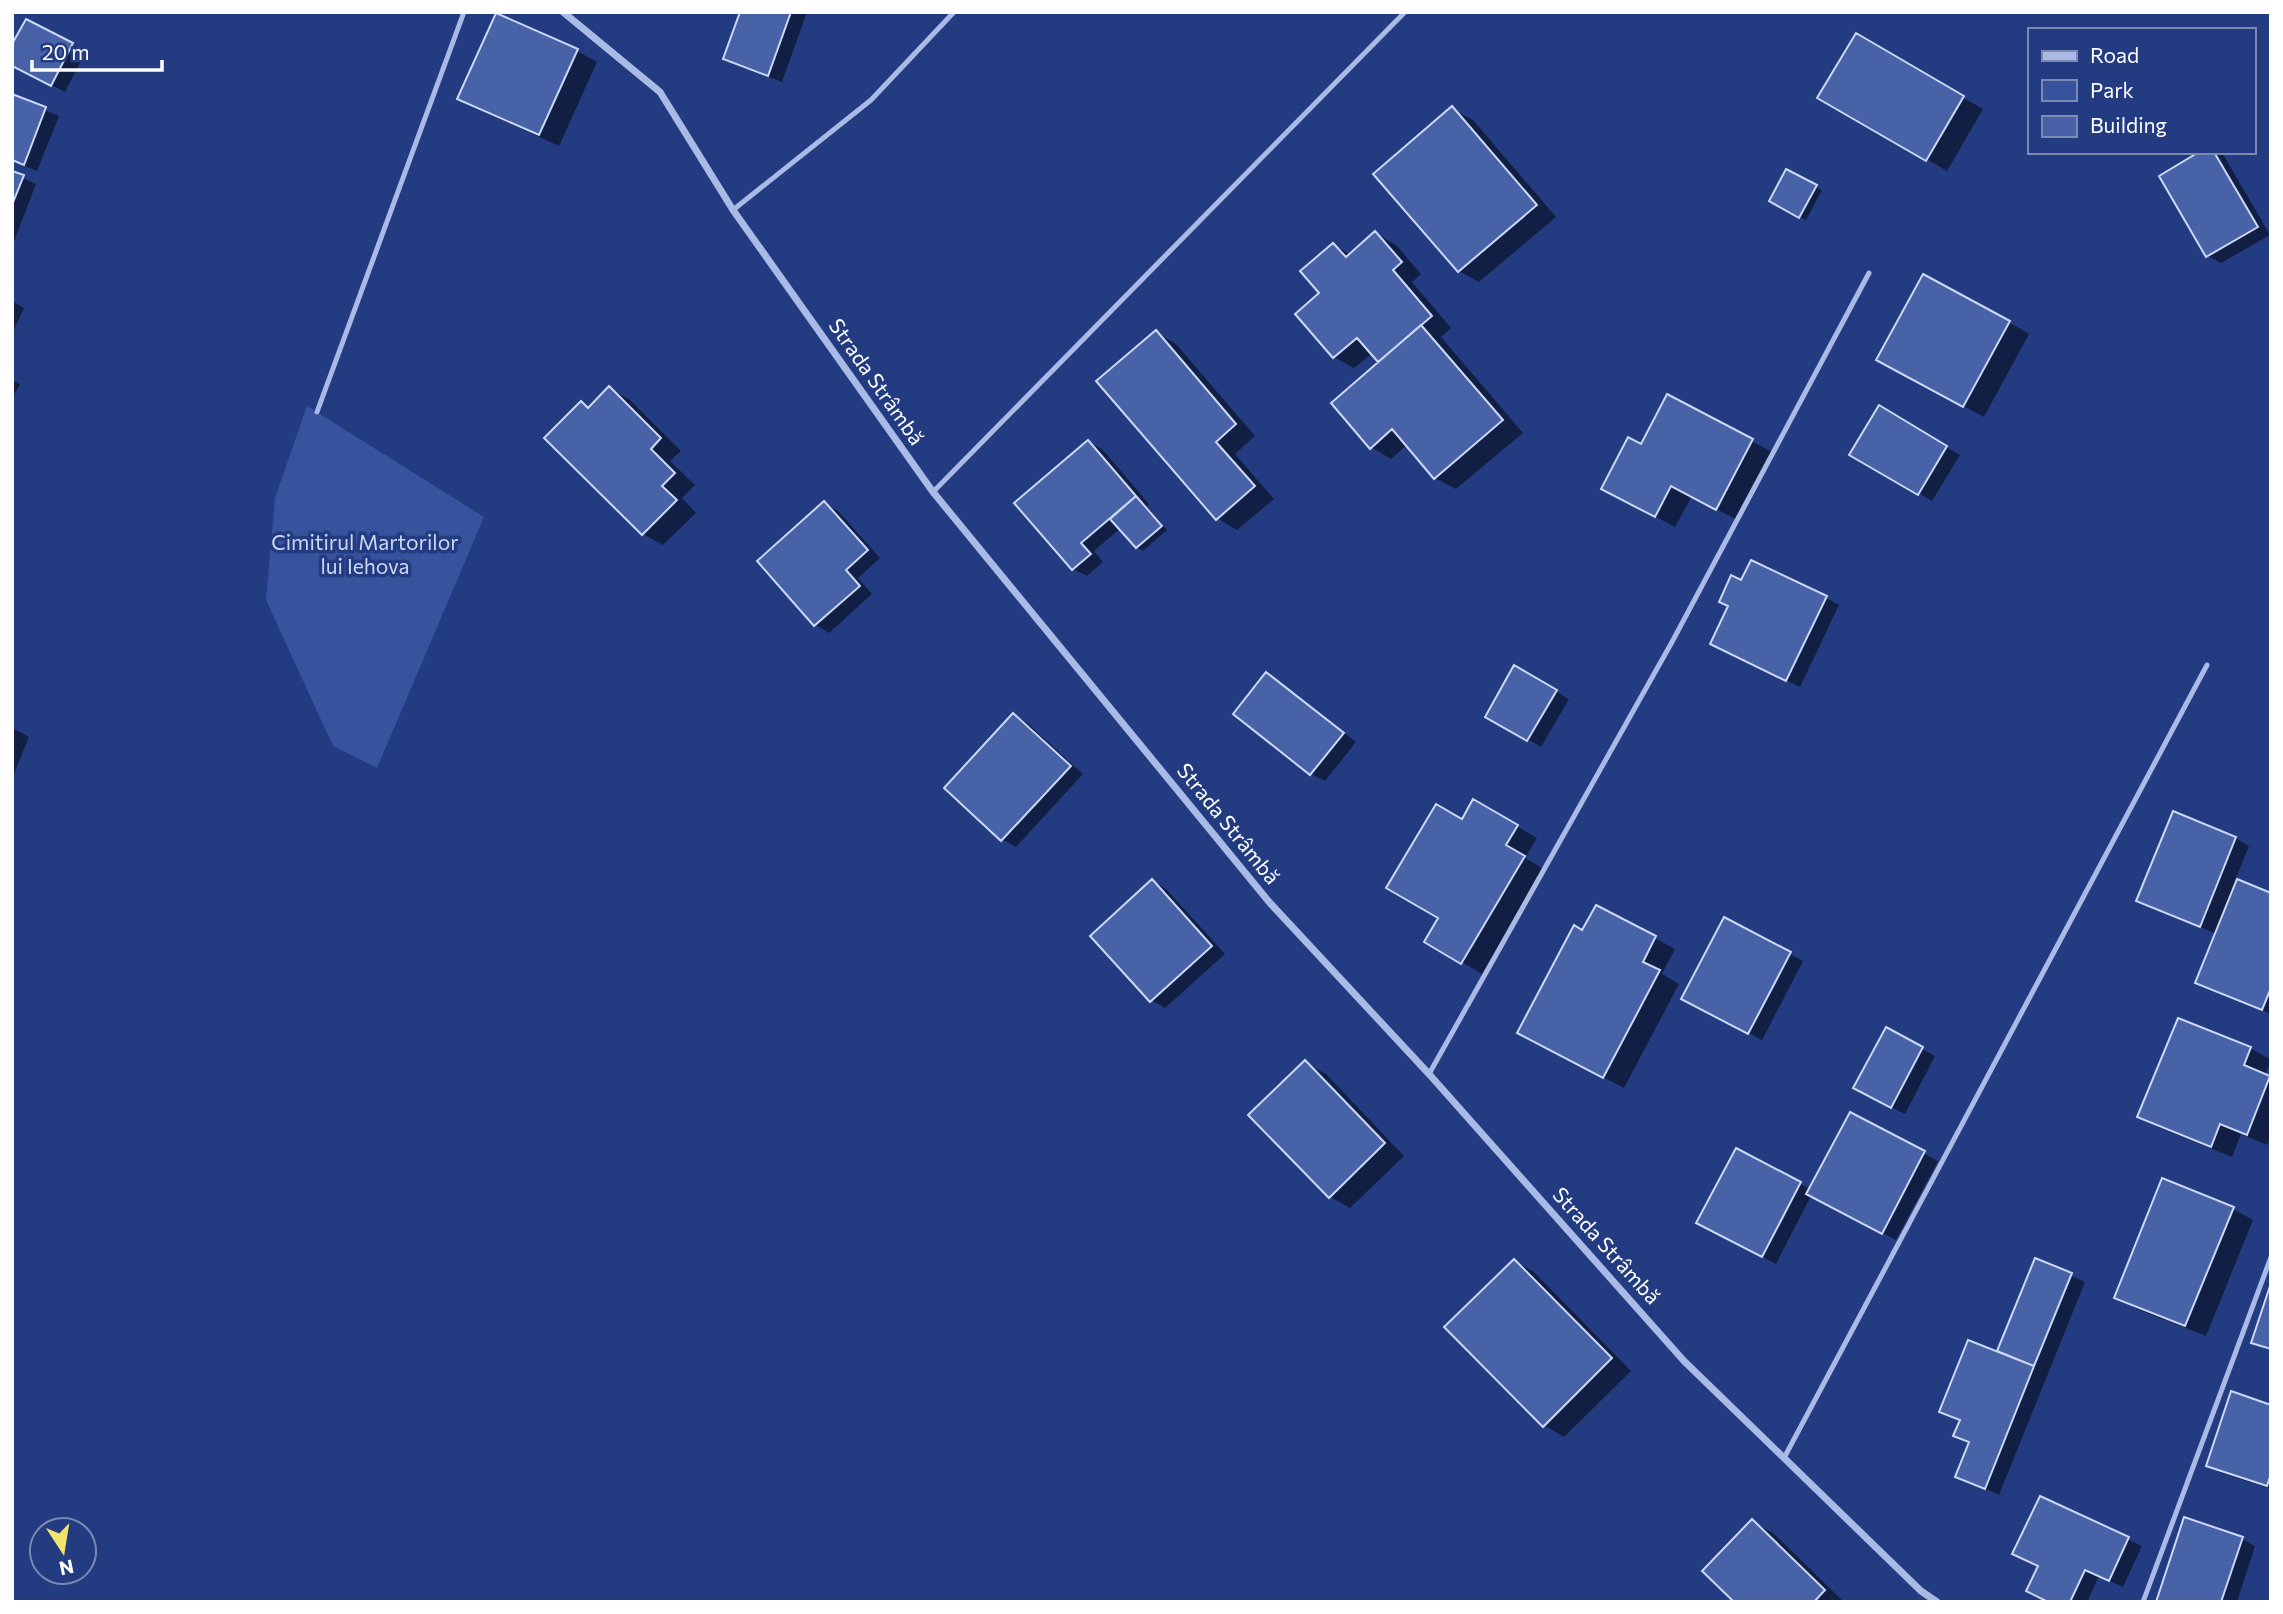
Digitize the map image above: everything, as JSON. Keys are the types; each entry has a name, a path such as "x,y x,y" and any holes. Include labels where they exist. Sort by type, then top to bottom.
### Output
{"street":[{"name":"Strada Strâmbă","path":"563,12 660,92 733,210 933,492 1270,903 1429,1074 1684,1360 1921,1591 1937,1602"}],"lane":[{"path":"317,412 464,12"},
{"path":"733,210 871,100 954,12"},
{"path":"933,492 1405,12"},
{"path":"1429,1074 1672,642 1869,273"},
{"path":"1784,1458 2207,665"},
{"path":"2143,1602 2271,1257"}],"green space":[{"name":"Cimitirul Martorilor lui Iehova","path":"307,406 484,517 377,768 333,746 266,600 275,498"}],"building":[{"path":"740,12 791,12 768,76 723,59"},
{"path":"496,13 578,49 539,135 457,99"},
{"path":"26,19 73,43 51,86 12,66 12,44"},
{"path":"1856,33 1964,96 1926,161 1817,98"},
{"path":"12,94 46,107 24,165 12,160"},
{"path":"1452,106 1537,205 1458,272 1373,174"},
{"path":"2196,154 2215,154 2258,227 2206,257 2159,176"},
{"path":"1786,169 1817,185 1799,218 1769,201"},
{"path":"12,171 24,175 12,205"},
{"path":"1375,231 1402,262 1393,270 1432,316 1378,362 1357,338 1333,358 1295,314 1319,293 1300,271 1333,243 1346,257"},
{"path":"1923,274 2010,321 1963,407 1876,360"},
{"path":"1421,325 1503,420 1434,479 1392,429 1370,449 1331,403"},
{"path":"1156,330 1236,424 1216,442 1255,486 1216,520 1096,381"},
{"path":"609,386 661,438 651,449 675,473 662,486 677,500 642,535 544,438 581,401 588,408"},
{"path":"1667,394 1753,439 1716,510 1671,486 1655,517 1601,489 1628,437 1641,444"},
{"path":"1879,405 1947,446 1918,495 1849,455"},
{"path":"1088,440 1136,496 1081,543 1091,554 1072,570 1014,503"},
{"path":"1136,496 1162,526 1136,548 1110,519"},
{"path":"824,501 868,550 846,570 860,586 814,626 757,561"},
{"path":"1751,560 1827,596 1786,681 1710,644 1728,606 1719,602 1731,575 1741,580"},
{"path":"1514,665 1557,690 1527,741 1485,717"},
{"path":"1266,672 1344,733 1310,775 1233,714"},
{"path":"1013,713 1071,766 1001,841 944,788"},
{"path":"1473,799 1518,825 1506,845 1525,856 1461,964 1424,942 1438,918 1386,888 1436,804 1462,819"},
{"path":"2173,811 2236,837 2200,927 2136,901"},
{"path":"1152,879 1212,946 1150,1002 1090,936"},
{"path":"2237,879 2271,893 2271,988 2262,1010 2195,983"},
{"path":"1596,905 1656,936 1643,962 1660,970 1603,1078 1517,1033 1574,925 1582,930"},
{"path":"1724,917 1791,952 1748,1034 1681,999"},
{"path":"2178,1018 2251,1047 2244,1065 2270,1076 2247,1135 2220,1124 2211,1147 2137,1117"},
{"path":"1886,1027 1923,1047 1891,1108 1853,1088"},
{"path":"1305,1060 1385,1143 1329,1198 1248,1115"},
{"path":"1850,1112 1925,1151 1882,1234 1806,1194"},
{"path":"1736,1148 1801,1182 1762,1257 1696,1223"},
{"path":"2162,1178 2234,1207 2185,1326 2114,1298"},
{"path":"2035,1258 2072,1273 2034,1366 1997,1351"},
{"path":"1514,1259 1612,1358 1543,1427 1444,1327"},
{"path":"2271,1283 2271,1349 2251,1343"},
{"path":"1968,1340 2034,1366 1985,1489 1955,1477 1969,1442 1953,1436 1960,1420 1939,1412"},
{"path":"2231,1391 2271,1405 2271,1474 2267,1486 2206,1466"},
{"path":"2040,1496 2129,1537 2109,1581 2085,1570 2070,1602 2048,1602 2026,1591 2038,1566 2012,1554"},
{"path":"2184,1517 2243,1537 2221,1602 2156,1602"},
{"path":"1752,1519 1825,1590 1814,1602 1734,1602 1702,1571"}]}
